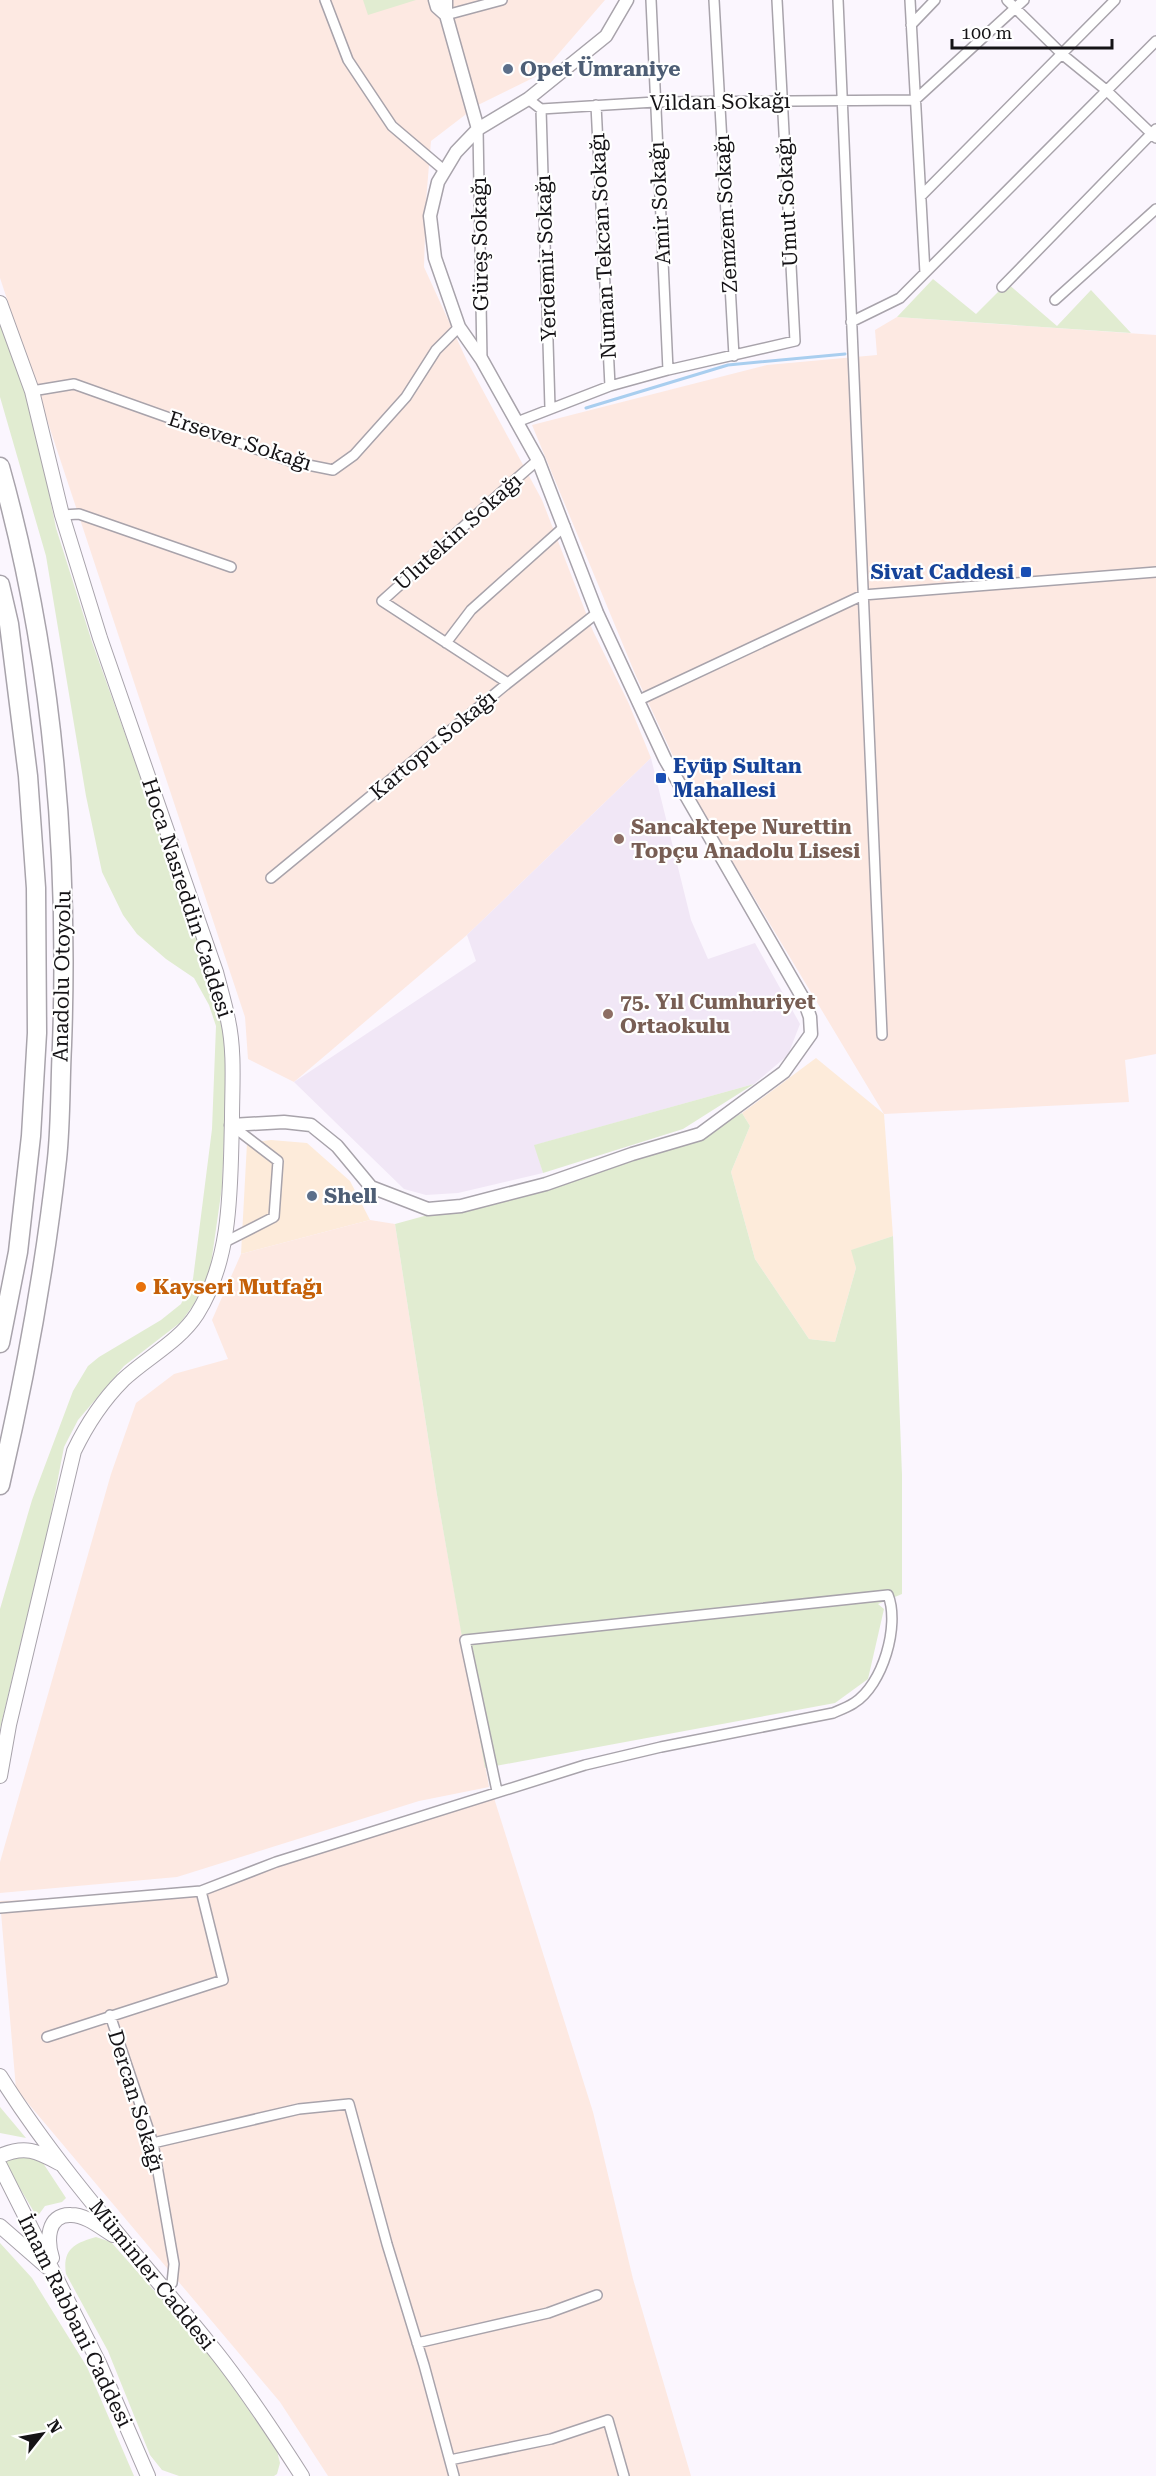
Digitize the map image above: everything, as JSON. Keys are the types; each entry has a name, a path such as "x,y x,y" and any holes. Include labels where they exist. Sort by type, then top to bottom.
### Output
{"highway":[{"name":"Anadolu Otoyolu","path":"0,467 42,654 58,783 63,891 64,993 57,1156 15,1421 0,1485"},
{"name":"Anadolu Otoyolu","path":"0,585 9,624 28,776 36,888 37,1033 31,1136 18,1252 0,1343"}],"main road":[{"name":"Hoca Nasreddin Caddesi","path":"0,303 32,391 62,515 144,770 216,972 229,1021 233,1068 227,1220 210,1286 196,1315 176,1336 124,1379 86,1425 74,1451 9,1725 0,1776"},
{"name":"Müminler Caddesi","path":"0,2076 124,2243 217,2353 302,2476"},
{"path":"0,2156 20,2150 31,2150 64,2165"},
{"name":"İmam Rabbani Caddesi","path":"0,2166 99,2363 148,2476"},
{"path":"57,2277 48,2240 49,2230 59,2218 69,2214 90,2220 124,2243"},
{"path":"0,2226 57,2277"},
{"path":"286,2451 291,2465 288,2476"},
{"path":"140,2458 154,2476"}],"street":[{"path":"325,0 348,60 392,126 445,171"},
{"path":"435,0 436,7 446,15"},
{"path":"446,0 446,15 478,129"},
{"path":"446,15 502,0"},
{"path":"231,1125 285,1122 311,1125 337,1146 371,1186 428,1209 460,1206 546,1184 632,1154 700,1134 784,1072 810,1038 812,1028 808,1010 683,792 637,701 597,613 538,460 482,360 459,327 435,258 430,216 438,182 456,152 478,129 528,99 606,36 627,0"},
{"name":"Amir Sokağı","path":"651,0 668,370"},
{"name":"Zemzem Sokağı","path":"714,0 734,356"},
{"name":"Umut Sokağı","path":"734,356 795,341 777,0"},
{"path":"838,0 882,1035"},
{"path":"910,0 925,273"},
{"path":"911,25 935,0"},
{"path":"1002,288 1154,134 1063,55 1007,0"},
{"path":"915,100 1024,0"},
{"path":"921,196 1115,0"},
{"path":"851,322 900,298 1156,41"},
{"path":"528,99 541,109"},
{"name":"Vildan Sokağı","path":"541,109 655,102 915,100"},
{"name":"Numan Tekcan Sokağı","path":"596,105 610,386"},
{"name":"Yerdemir Sokağı","path":"541,109 550,408"},
{"name":"Güreş Sokağı","path":"478,129 482,360"},
{"path":"1055,300 1156,209"},
{"name":"Ersever Sokağı","path":"32,391 74,384 293,462 333,470 354,455 406,398 436,350 459,327"},
{"path":"517,422 610,386 668,370 734,356"},
{"name":"Ulutekin Sokağı","path":"508,683 382,601 429,560 483,507 538,460"},
{"path":"62,515 79,514 231,567"},
{"path":"446,643 471,610 565,526"},
{"path":"637,701 863,595 1156,572"},
{"name":"Kartopu Sokağı","path":"271,878 508,683 597,613"},
{"path":"223,1242 274,1217 278,1161 231,1125"},
{"path":"0,1908 201,1891 276,1862 496,1791 585,1765 661,1747 821,1715 855,1703 871,1687 884,1662 891,1631 892,1606 888,1595 465,1640 496,1791"},
{"name":"Dercan Sokağı","path":"47,2037 222,1980 201,1891"},
{"name":"Dercan Sokağı","path":"110,2015 153,2143 174,2264 172,2283 164,2291"},
{"path":"153,2143 298,2109 349,2104 454,2476"},
{"path":"417,2343 549,2313 597,2295"},
{"path":"450,2460 551,2439 608,2420 624,2476"}],"shaded area":[{"path":"0,0 605,0 541,74 478,105 431,141 424,267 467,361 542,500 593,631 629,704 651,758 467,935 294,1082 248,1059 245,1017 0,278"},
{"path":"897,317 1156,335 1156,1054 1125,1060 1129,1102 884,1114 686,784 636,676 532,425 767,365 877,355 875,330"},
{"path":"651,758 691,920 708,959 755,943 800,1024 788,1055 754,1084 535,1145 543,1173 458,1193 426,1195 404,1189 294,1082 476,961 467,935"},
{"path":"816,1058 884,1114 893,1236 852,1250 856,1268 835,1342 809,1339 755,1259 731,1172 750,1126 742,1113"},
{"path":"271,1140 307,1143 350,1181 370,1220 241,1254 247,1143"},
{"path":"370,1220 395,1224 437,1495 489,1787 419,1801 177,1877 0,1893 0,1862 111,1474 136,1403 174,1374 228,1359 212,1320 241,1254"},
{"path":"494,1798 593,2112 633,2279 691,2476 328,2476 280,2402 16,2089 0,1901 181,1893"}],"green space":[{"path":"363,0 416,0 368,15"},
{"path":"933,279 976,314 1007,283 1057,326 1091,290 1131,333 897,317"},
{"path":"0,318 29,394 56,528 92,642 209,968 223,1021 227,1066 222,1187 210,1271 194,1304 181,1322 124,1366 78,1420 64,1447 49,1525 0,1729 0,1609 32,1500 73,1391 88,1366 99,1357 161,1320 181,1304 193,1279 212,1129 216,1026 209,1005 194,978 166,959 137,934 123,915 102,872 86,796 46,556 0,397"},
{"path":"754,1084 683,1129 543,1173 534,1145"},
{"path":"742,1113 750,1126 731,1172 755,1259 809,1339 835,1342 856,1268 851,1250 893,1236 902,1475 902,1594 878,1604 884,1609 868,1679 835,1703 485,1768 437,1495 395,1224 687,1144"},
{"path":"0,2107 26,2138 0,2133"},
{"path":"30,2155 43,2163 66,2198 62,2202 45,2206 37,2217 3,2160"},
{"path":"96,2237 111,2242 211,2355 277,2451 280,2463 277,2474 274,2476 179,2476 162,2470 150,2455 108,2351 66,2274 66,2259 72,2248"},
{"path":"0,2243 32,2278 87,2367 134,2476 0,2476"}],"waterway":[{"path":"586,408 728,365 845,354"}],"place":[{"name":"Opet Ümraniye","path":"508,69"},
{"name":"Sivat Caddesi","path":"1026,572"},
{"name":"Eyüp Sultan Mahallesi","path":"661,778"},
{"name":"Sancaktepe Nurettin Topçu Anadolu Lisesi","path":"619,839"},
{"name":"75. Yıl Cumhuriyet Ortaokulu","path":"608,1014"},
{"name":"Shell","path":"312,1196"},
{"name":"Kayseri Mutfağı","path":"141,1287"}]}
